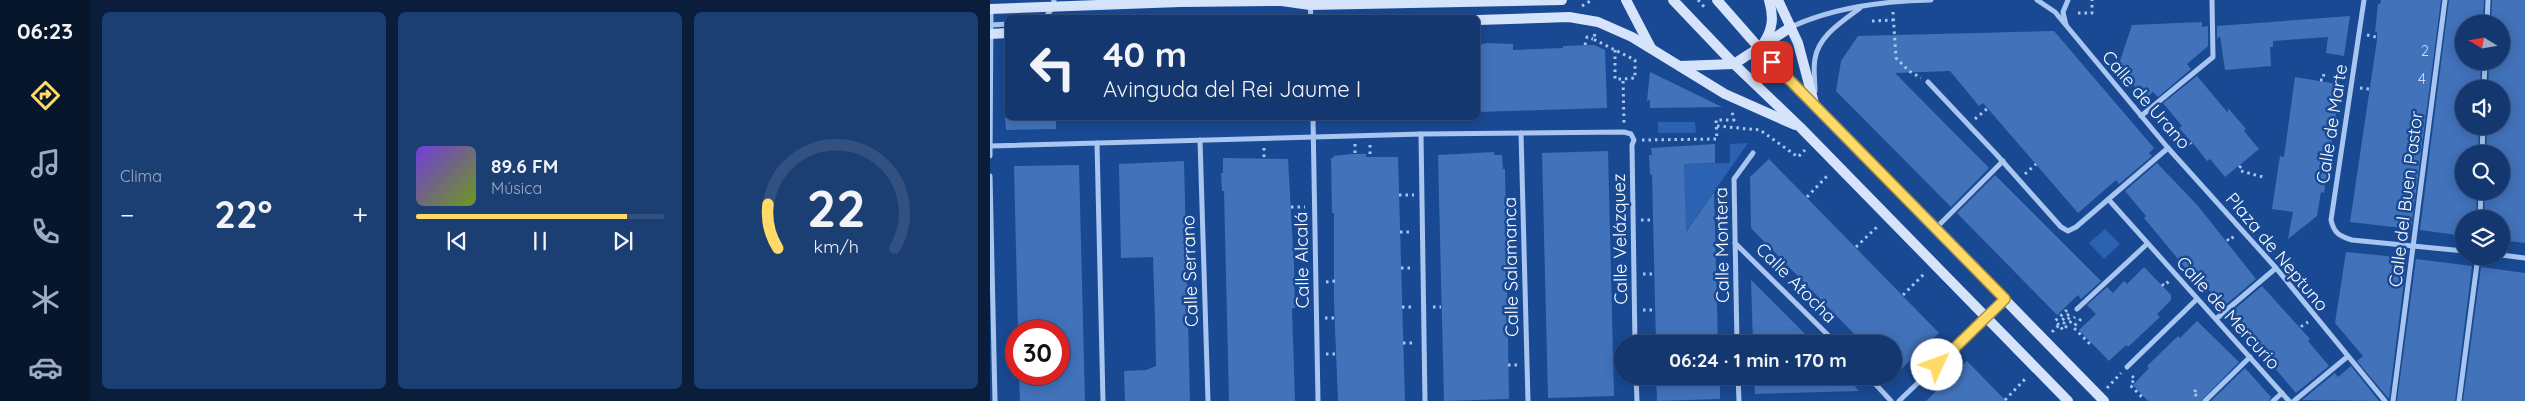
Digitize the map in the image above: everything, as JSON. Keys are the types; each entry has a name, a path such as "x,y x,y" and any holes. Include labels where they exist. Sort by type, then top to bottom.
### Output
{"main road":[{"path":"990,9 1054,4 1180,1 1560,0"},
{"path":"1626,0 1651,48"},
{"path":"1673,0 1734,64 1838,165 2068,401"},
{"path":"1717,0 1760,49 2104,401"},
{"path":"1760,49 1770,33 1773,15 1769,0"},
{"path":"1778,0 1798,43 1815,104"},
{"path":"1480,20 1569,17 1598,22 1616,29 1651,48 1725,94 1800,127"},
{"path":"1678,66 1734,64 1760,49 1791,27"},
{"path":"990,29 1005,32"}],"street":[{"path":"1874,0 1931,0"},
{"name":"Calle de Urano","path":"2037,0 2055,12 2168,148 2205,189"},
{"path":"2067,28 2063,12 2068,0"},
{"path":"2141,116 2214,57 2212,0"},
{"name":"Calle de Marte","path":"2364,0 2331,220 2334,231 2340,236 2352,240 2413,246"},
{"name":"Calle del Buen Pastor","path":"2393,401 2445,0"},
{"path":"2487,15 2488,0"},
{"path":"1791,27 1811,18 1892,1"},
{"path":"1310,2 1311,15"},
{"path":"1048,15 1054,4"},
{"path":"1815,104 1814,59 1820,44 1840,22 1862,6"},
{"path":"990,9 990,156"},
{"path":"990,29 1005,25"},
{"path":"1928,82 2061,227 2068,231 2076,227 2109,200 2168,148"},
{"name":"Calle Alcalá","path":"1313,120 1318,401"},
{"path":"990,146 1421,134 1624,132 1631,134 1634,140"},
{"name":"Calle Salamanca","path":"1521,133 1528,401"},
{"path":"1421,134 1425,401"},
{"name":"Calle Serrano","path":"1200,140 1208,401"},
{"name":"Calle Velázquez","path":"1634,140 1632,145 1635,335"},
{"path":"1097,143 1103,401"},
{"name":"Calle Montera","path":"1737,335 1734,179 1753,153"},
{"path":"1936,228 2003,162"},
{"path":"990,176 992,387 995,401"},
{"name":"Plaza de Neptuno","path":"2205,189 2276,268 2385,401"},
{"name":"Calle de Mercurio","path":"2109,200 2289,401"},
{"name":"Calle Atocha","path":"1734,243 1828,335"},
{"path":"2075,309 2147,244"},
{"path":"2413,246 2455,250"},
{"path":"2510,257 2525,258"},
{"path":"2459,401 2477,265"},
{"path":"2216,319 2276,268"},
{"path":"1899,401 2005,299"},
{"path":"2127,367 2197,299"},
{"path":"2294,401 2347,356"},
{"path":"2205,401 2250,357"},
{"path":"1636,385 1636,401"},
{"path":"1738,385 1739,401"},
{"path":"1876,385 1891,401"},
{"path":"2273,401 2282,393"}],"path":[{"path":"2078,13 2092,12 2092,0"},
{"path":"1892,1 1896,58 1909,72 1928,82"},
{"path":"1872,21 1893,20"},
{"path":"1593,39 1598,22"},
{"path":"1585,45 1587,37 1593,39 1615,50 1635,60 1635,78 1615,79 1615,50"},
{"path":"2320,80 2323,80 2324,73"},
{"path":"1623,79 1624,132"},
{"path":"1968,125 1988,108"},
{"path":"1634,140 1717,139 1716,120 1725,120"},
{"path":"1717,126 1760,130 1798,158 1814,141"},
{"path":"1807,197 1838,165"},
{"path":"2241,166 2239,168 2241,170 2263,177"},
{"path":"1856,247 1888,216"},
{"path":"1903,295 1934,263"},
{"path":"2065,312 2055,321 2063,330 2076,318 2072,314 2064,323 2061,321 2075,309"},
{"path":"2044,341 2059,325"},
{"path":"2073,327 2090,344"},
{"path":"2005,400 2035,368"},
{"path":"2115,380 2121,373"},
{"path":"2130,374 2135,379 2130,385 2144,399"}],"shaded area":[{"path":"1658,122 1695,122 1696,133 1658,133"},
{"path":"1748,143 1685,233 1684,164 1730,163 1730,144"},
{"path":"2105,229 2120,244 2104,259 2089,243"}],"building":[{"path":"2381,0 2441,0 2411,229 2350,222 2377,40 2377,32 2375,32 2378,4 2380,4"},
{"path":"2449,0 2484,0 2483,15 2455,15 2455,70 2481,70 2480,80 2455,80 2455,135 2479,135 2478,145 2455,145 2455,200 2477,200 2476,210 2455,210 2455,235 2420,230"},
{"path":"2492,0 2525,0 2525,243 2510,241 2510,210 2484,210 2485,200 2510,200 2510,145 2486,145 2487,135 2510,135 2510,80 2488,80 2489,70 2510,70 2510,15 2491,15"},
{"path":"2350,16 2344,56 2326,53 2328,37 2273,41 2273,47 2270,47 2271,66 2225,70 2220,36 2217,39 2217,26"},
{"path":"2202,22 2202,27 2208,26 2208,46 2187,64 2191,69 2158,97 2153,92 2145,99 2118,67 2132,25"},
{"path":"2054,31 2154,148 2149,153 2152,156 2119,184 2116,180 2078,213 1983,103 1979,106 1950,71 1895,73 1989,168 1951,207 1836,91 1841,61 1858,36"},
{"path":"1513,44 1513,50 1594,45 1605,50 1607,108 1480,112 1480,45"},
{"path":"1650,72 1722,107 1650,108 1650,100 1647,101"},
{"path":"2197,76 2228,113 2228,108 2246,129 2244,131 2259,149 2225,177 2210,159 2207,161 2179,128 2182,126 2163,103"},
{"path":"2295,77 2337,84 2333,108 2337,108 2324,193 2321,192 2317,216 2288,239 2293,212 2272,209 2280,156 2284,157"},
{"path":"1005,120 1056,120 1056,129 1006,130"},
{"path":"1715,144 1715,163 1684,164 1686,232 1714,192 1718,335 1656,335 1652,174 1650,175 1649,155 1652,155 1651,148"},
{"path":"1608,151 1614,396 1548,398 1542,153"},
{"path":"1494,152 1494,155 1502,155 1503,169 1505,169 1509,399 1444,401 1438,155"},
{"path":"1366,154 1366,157 1398,157 1405,401 1338,401 1331,158 1334,158 1333,156"},
{"path":"1223,158 1288,159 1294,264 1295,308 1292,308 1295,401 1229,401 1224,191 1222,191 1221,173 1223,173"},
{"path":"1769,159 1939,333 1902,368 1902,335 1855,335 1751,228 1750,177"},
{"path":"1184,161 1190,401 1125,401 1124,371 1146,370 1156,366 1155,320 1153,257 1121,258 1119,164"},
{"path":"2157,163 2198,206 2256,279 2223,307 2202,282 2199,284 2144,218 2146,216 2125,191"},
{"path":"1079,165 1085,401 1020,401 1019,385 1070,385 1070,320 1018,320 1014,166"},
{"path":"1995,175 2101,281 2081,299 2078,295 2057,315 1957,213"},
{"path":"2346,252 2407,258 2389,399 2357,361 2363,356 2335,323"},
{"path":"2416,259 2472,266 2455,401 2397,401"},
{"path":"2144,267 2171,295 2171,300 2157,314 2160,317 2128,347 2126,345 2109,361 2079,330 2096,314 2087,305 2107,287 2113,293 2124,281 2127,284"},
{"path":"2481,267 2525,273 2525,401 2463,401"},
{"path":"1751,280 1806,335 1753,335"},
{"path":"2262,286 2310,339 2308,341 2329,366 2296,393 2229,314"},
{"path":"2197,321 2239,362 2201,401 2148,401 2133,385 2149,368 2147,366 2178,336 2180,338"},
{"path":"1967,361 2006,401 1926,401"},
{"path":"2351,366 2379,401 2302,400 2335,373 2338,377"},
{"path":"2245,368 2271,397 2269,401 2211,401"},
{"path":"1656,385 1720,385 1720,399 1657,401"},
{"path":"1754,385 1854,385 1859,391 1755,394"}],"route":[{"path":"1772,62 2005,299 1937,365"}]}
